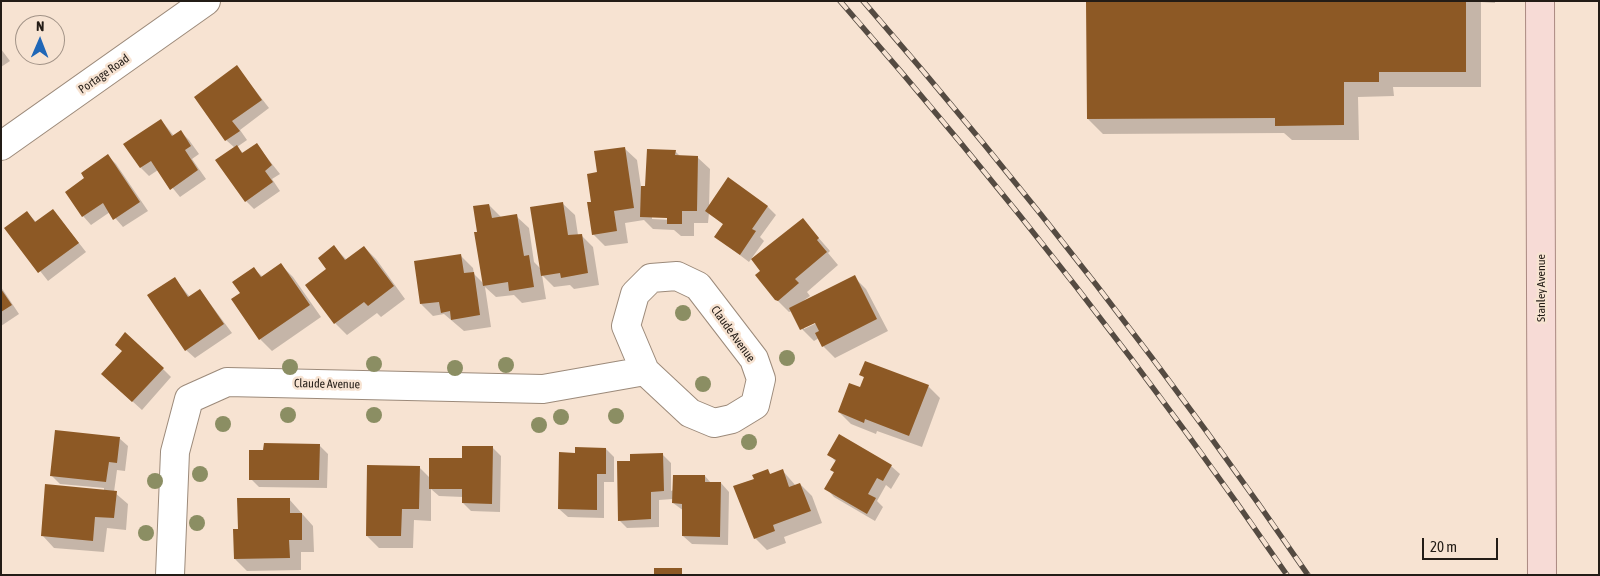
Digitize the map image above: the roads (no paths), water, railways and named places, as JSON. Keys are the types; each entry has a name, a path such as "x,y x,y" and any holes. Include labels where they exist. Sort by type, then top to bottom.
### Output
{"main road":[{"name":"Stanley Avenue","path":"1540,1 1542,575"}],"street":[{"name":"Portage Road","path":"1,146 206,1"},
{"name":"Claude Avenue","path":"677,276 698,286 754,360 761,380 755,405 732,419 714,423 690,413 645,371 626,326 635,294 651,278 677,276"},
{"name":"Claude Avenue","path":"170,575 175,452 188,399 228,382 543,389 645,371"}],"railway":[{"path":"840,1 1016,210 1128,354 1235,500 1287,575"},
{"path":"863,1 1038,210 1094,282 1203,427 1308,575"}]}
